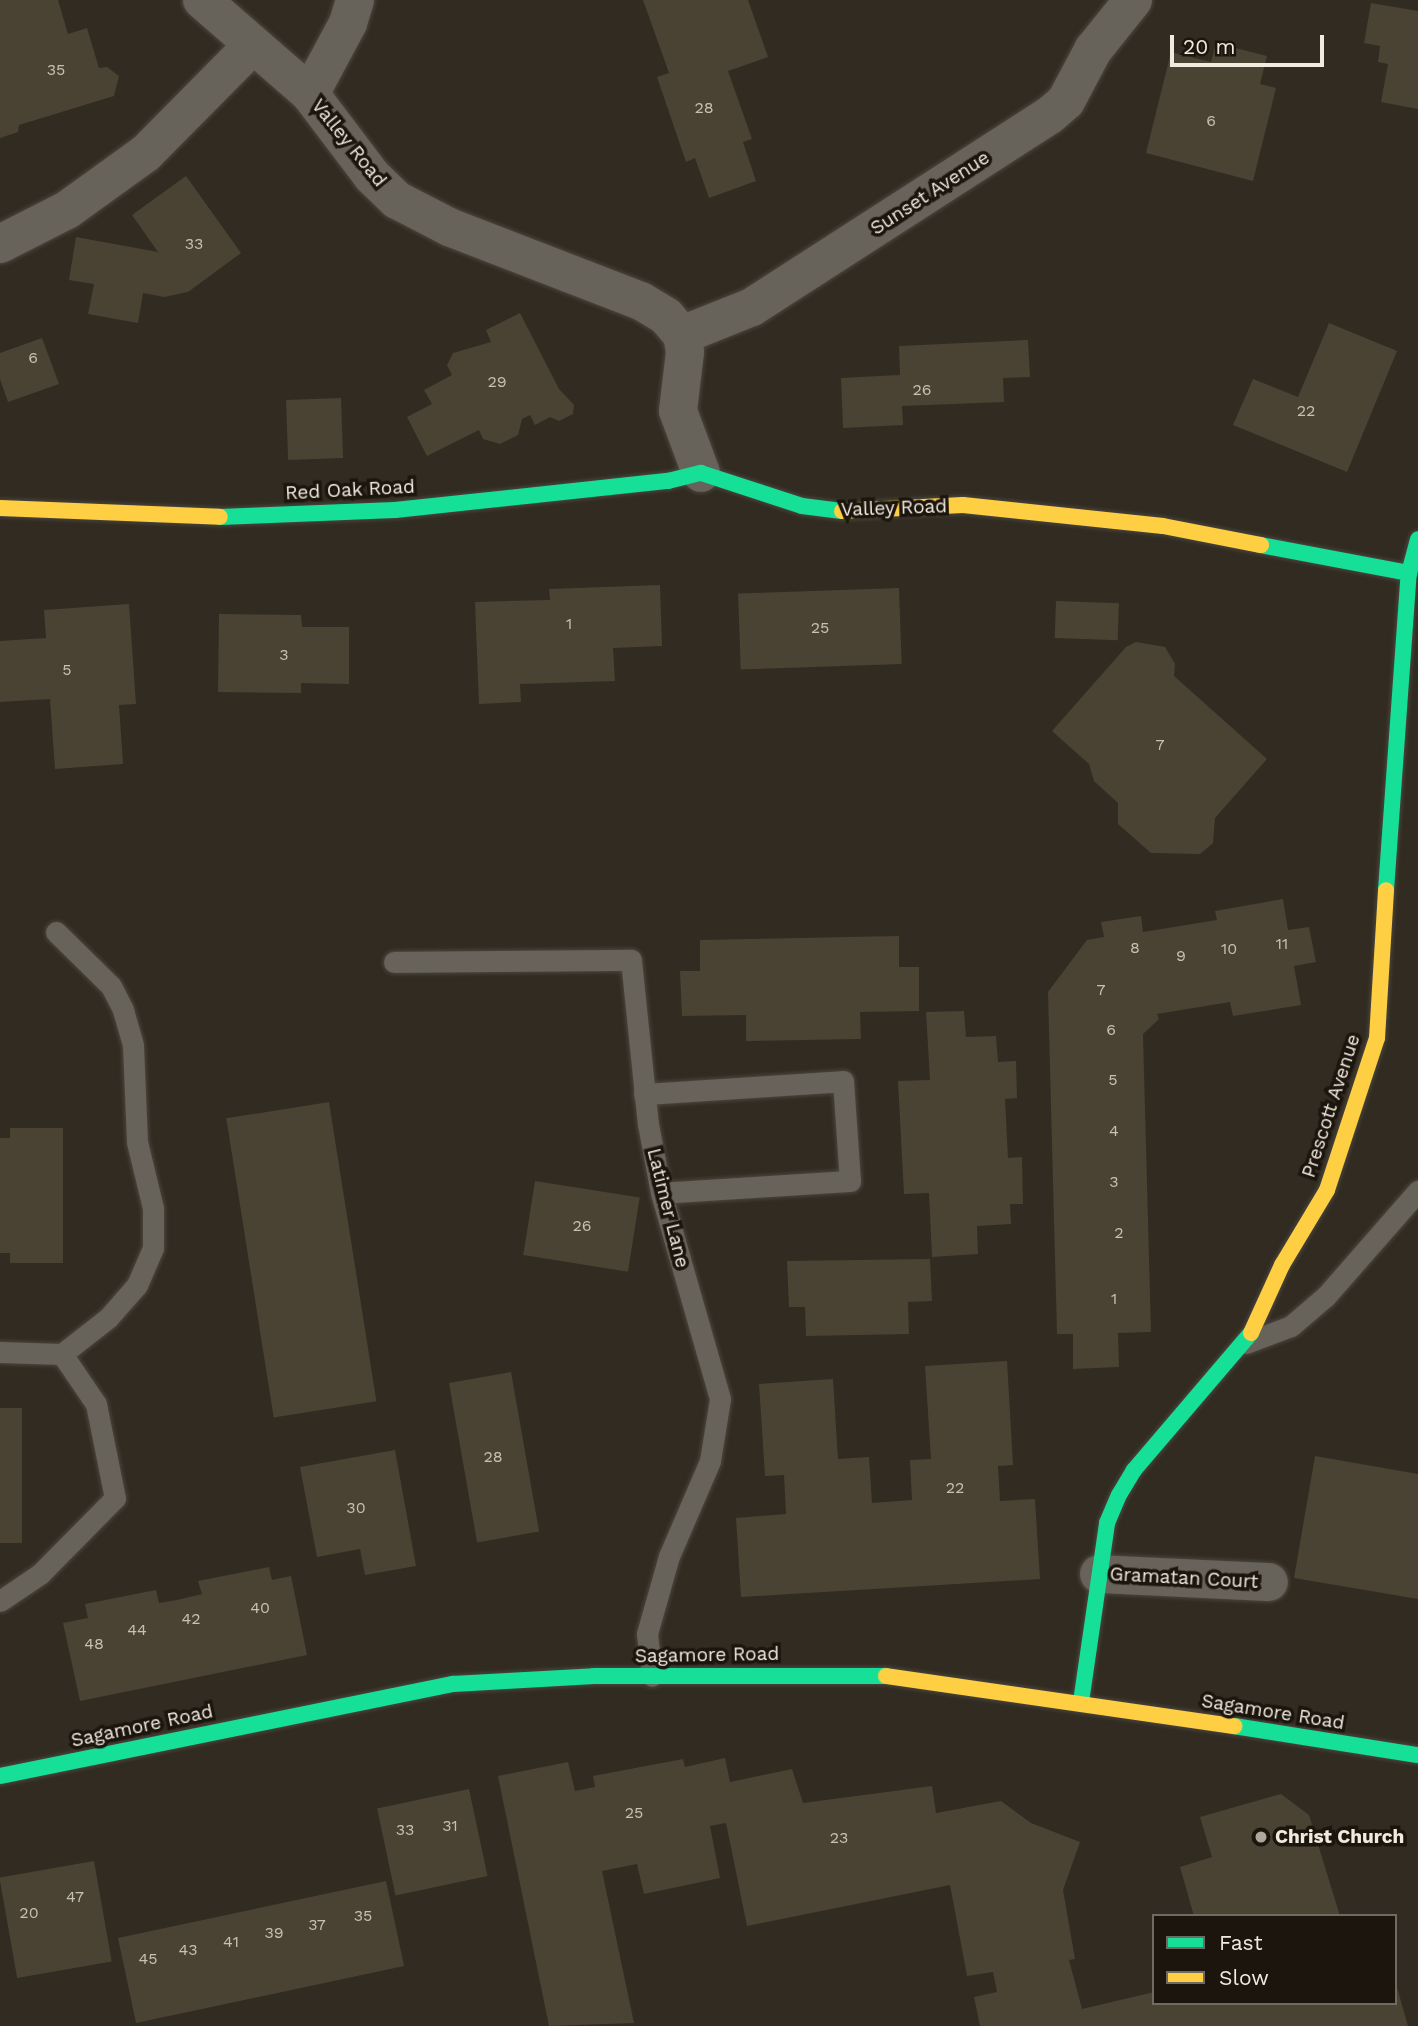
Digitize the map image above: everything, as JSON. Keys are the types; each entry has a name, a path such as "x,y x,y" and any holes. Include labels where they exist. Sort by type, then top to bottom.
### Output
{"street":[{"name":"Valley Road","path":"202,0 310,94 372,176 397,200 449,227 641,301 666,316 682,335"},
{"path":"310,94 348,23 355,0"},
{"name":"Sunset Avenue","path":"682,335 752,307 1051,115 1066,102 1093,50 1133,0"},
{"path":"0,244 67,210 146,153 252,46"},
{"path":"682,335 685,352 678,411 701,473"},
{"name":"Valley Road","path":"701,473 802,506 845,512 963,505 1150,525 1409,573"},
{"name":"Red Oak Road","path":"0,508 252,518 395,510 668,481 701,473"},
{"name":"Prescott Avenue","path":"1081,1702 1107,1523 1119,1495 1135,1471 1246,1343 1282,1265 1327,1190 1377,1038 1406,789 1409,573 1418,539"},
{"name":"Gramatan Court","path":"1099,1574 1269,1582"},
{"name":"Sagamore Road","path":"0,1776 453,1684 652,1676 872,1674 1081,1702 1418,1755"}],"lane":[{"path":"0,1352 62,1354 108,1318 137,1285 153,1248 153,1208 137,1142 133,1046 123,1010 111,986 56,932"},
{"name":"Latimer Lane","path":"394,962 631,960 645,1094 662,1192 720,1399 710,1461 669,1556 647,1634 652,1676"},
{"path":"645,1094 843,1082 850,1181 662,1192"},
{"path":"1246,1343 1291,1326 1326,1296 1418,1191"},
{"path":"0,1601 40,1574 115,1498 96,1404 62,1354"}],"building":[{"path":"0,0 58,0 68,34 87,28 99,68 107,67 119,76 114,96 19,125 18,132 0,138"},
{"path":"643,0 748,0 768,57 728,71 752,139 743,142 756,181 709,198 695,158 686,162 657,77 669,73"},
{"path":"1371,3 1418,11 1418,109 1381,102 1388,64 1378,62 1380,46 1364,43"},
{"path":"1216,43 1267,56 1260,84 1276,88 1253,181 1146,153 1171,52 1211,62"},
{"path":"186,176 241,253 188,292 164,297 143,293 138,323 88,314 94,284 69,280 76,237 158,252 132,215"},
{"path":"520,313 559,389 574,405 573,414 559,421 550,417 535,425 530,415 522,419 518,435 500,444 483,439 479,430 427,456 407,417 432,404 424,390 452,375 447,365 453,353 491,342 486,330"},
{"path":"1329,323 1397,351 1347,472 1233,425 1253,379 1298,397"},
{"path":"42,338 59,384 8,402 0,379 0,353"},
{"path":"1028,340 1030,377 1003,378 1004,402 902,406 903,425 843,428 841,378 900,375 899,346"},
{"path":"341,398 343,458 288,460 286,400"},
{"path":"660,585 662,646 613,648 615,681 520,684 521,702 479,704 475,602 550,600 549,589"},
{"path":"899,588 902,664 741,670 738,594"},
{"path":"1056,601 1119,603 1118,640 1055,638"},
{"path":"129,604 136,704 119,705 123,764 55,769 50,699 0,702 0,641 46,638 44,610"},
{"path":"219,614 301,615 302,627 349,627 349,684 301,683 301,693 218,692"},
{"path":"1136,642 1165,647 1175,664 1174,676 1267,759 1215,818 1213,843 1200,854 1151,853 1118,824 1118,803 1094,781 1089,764 1052,731 1126,647"},
{"path":"1283,899 1288,930 1309,927 1316,962 1294,966 1301,1005 1233,1016 1230,1002 1157,1014 1159,1019 1143,1034 1151,1332 1118,1333 1119,1367 1073,1369 1073,1334 1057,1334 1048,992 1087,940 1104,937 1101,922 1141,916 1143,932 1217,920 1215,911"},
{"path":"899,936 899,967 919,967 919,1011 860,1012 861,1039 746,1041 746,1015 682,1016 680,971 700,971 700,940"},
{"path":"964,1011 966,1037 996,1036 998,1062 1016,1061 1017,1098 1005,1099 1008,1158 1022,1157 1023,1204 1010,1204 1011,1224 977,1226 978,1254 932,1257 929,1193 904,1194 898,1081 930,1080 926,1012"},
{"path":"329,1102 376,1401 274,1418 226,1118"},
{"path":"10,1128 63,1128 63,1263 10,1263 10,1253 0,1253 0,1138 10,1138"},
{"path":"535,1181 640,1198 628,1272 523,1255"},
{"path":"930,1259 932,1301 908,1302 909,1334 806,1336 805,1307 789,1307 787,1261"},
{"path":"1007,1361 1013,1465 998,1466 1000,1501 1035,1499 1040,1579 741,1597 736,1518 786,1514 784,1475 765,1476 759,1384 833,1379 838,1459 869,1457 872,1503 912,1500 910,1460 931,1459 925,1366"},
{"path":"511,1372 539,1532 477,1542 449,1383"},
{"path":"0,1408 22,1408 22,1543 0,1543"},
{"path":"395,1450 416,1566 365,1575 360,1549 317,1557 300,1467"},
{"path":"1315,1456 1418,1474 1418,1599 1294,1578"},
{"path":"269,1567 272,1580 291,1576 307,1655 80,1701 63,1623 88,1618 85,1604 156,1590 159,1603 177,1600 202,1594 198,1581"},
{"path":"725,1758 730,1782 792,1769 803,1803 932,1786 936,1813 1001,1801 1031,1823 1080,1842 1063,1890 1075,1959 1069,1960 1082,2009 1152,1992 1152,2005 1397,2005 1397,1988 1408,2026 980,2026 974,1997 997,1992 993,1972 967,1976 950,1885 747,1926 726,1823 710,1826 720,1878 644,1894 637,1864 602,1871 634,2023 549,2026 498,1776 568,1762 575,1791 595,1787 593,1776 683,1759 685,1767"},
{"path":"469,1789 488,1876 396,1896 377,1809"},
{"name":"Christ Church","path":"1281,1794 1309,1815 1339,1914 1193,1914 1180,1867 1212,1857 1200,1817"},
{"path":"94,1861 112,1961 17,1978 0,1878"},
{"path":"386,1881 404,1966 136,2023 118,1938"}],"traffic: fast":[{"path":"220,517 395,510 668,481 701,473 802,506 842,511"},
{"path":"1386,890 1409,573 1418,539"},
{"path":"1261,545 1409,573"},
{"path":"1081,1702 1107,1523 1119,1495 1134,1470 1251,1333"},
{"path":"0,1776 453,1684 594,1676 886,1676"},
{"path":"1234,1726 1418,1755"}],"traffic: slow":[{"path":"842,511 963,505 1163,526 1261,545"},
{"path":"0,508 220,517"},
{"path":"1251,1333 1282,1265 1327,1190 1377,1038 1386,890"},
{"path":"886,1676 1234,1726"}],"place":[{"name":"Christ Church","path":"1261,1837"}]}
